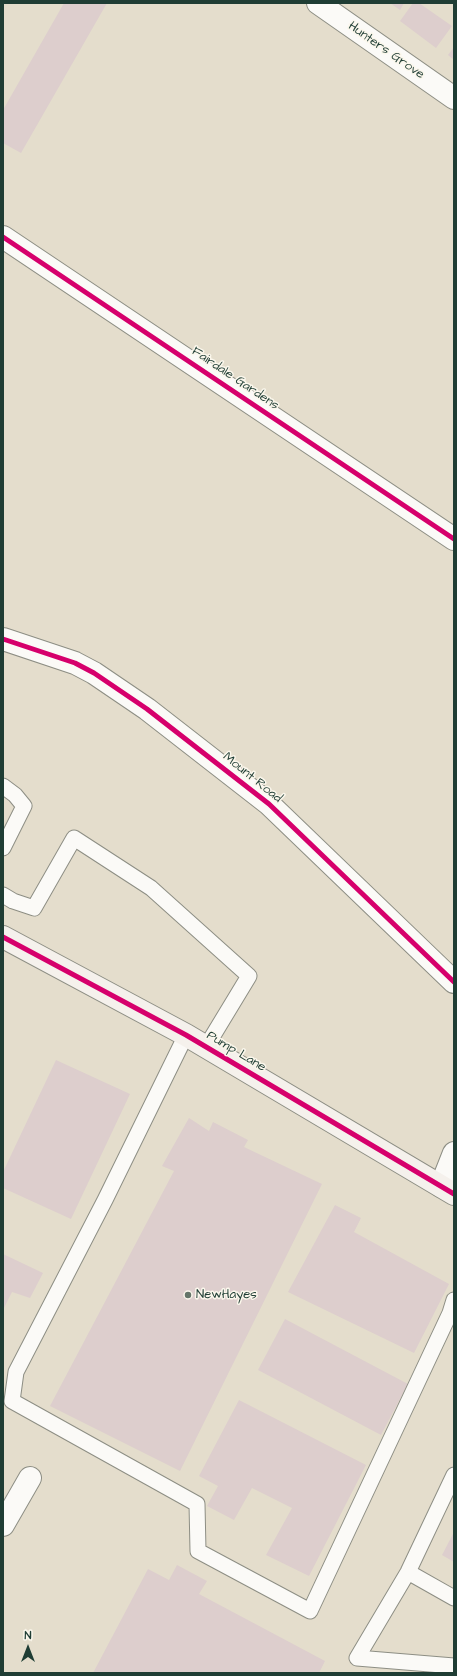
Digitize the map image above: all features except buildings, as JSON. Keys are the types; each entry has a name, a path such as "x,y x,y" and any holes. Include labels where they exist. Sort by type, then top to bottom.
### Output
{"street":[{"name":"Hunters Grove","path":"318,3 454,98"},
{"name":"Fairdale Gardens","path":"3,237 454,539"},
{"name":"Mount Road","path":"3,639 56,656 81,666 94,673 147,709 269,804 454,982"},
{"name":"Pump Lane","path":"3,937 186,1035 448,1190"},
{"path":"448,1190 454,1153"},
{"path":"3,1524 30,1478"}],"lane":[{"path":"3,786 15,795 24,806 3,848"},
{"path":"3,895 13,901 34,908 74,838 151,888 249,976 206,1048"},
{"path":"186,1035 105,1200 16,1372 12,1401 197,1504 198,1551 310,1611 450,1313 454,1300"},
{"path":"454,1475 408,1572 357,1658 454,1666"},
{"path":"408,1572 454,1598"}],"cycle path":[{"path":"3,237 454,539"},
{"path":"3,639 75,663 94,673 147,709 269,804 454,982"},
{"path":"3,937 186,1035 454,1194"}],"place":[{"name":"NewHayes","path":"188,1295"}]}
